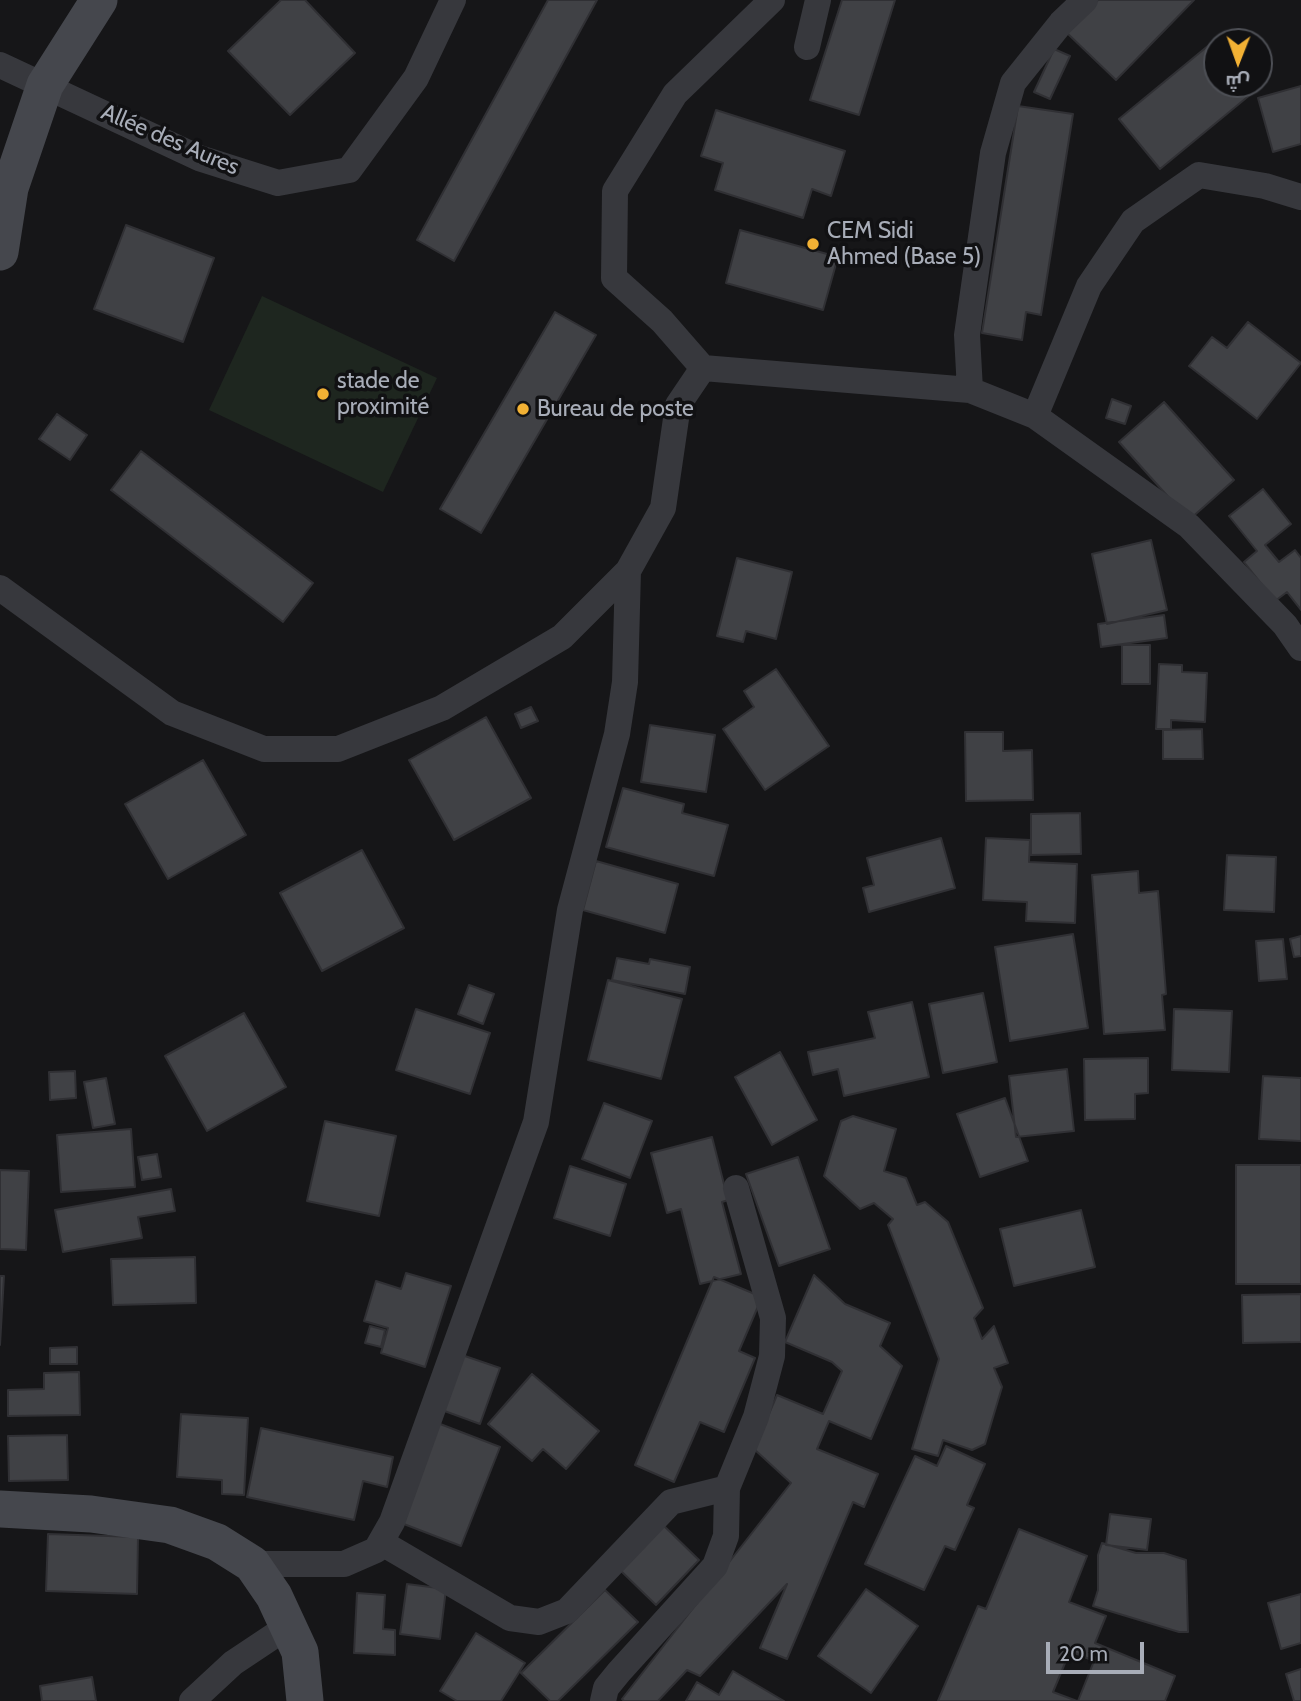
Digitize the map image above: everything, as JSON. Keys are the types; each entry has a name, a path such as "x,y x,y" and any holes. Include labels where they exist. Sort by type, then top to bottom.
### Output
{"main road":[{"path":"0,252 10,188 45,85 99,0"},
{"path":"0,1509 91,1514 170,1525 217,1542 252,1564 274,1596 300,1652 305,1701"}],"street":[{"name":"Allée des Aures","path":"0,65 198,158 278,183 349,170 416,78 453,0"},
{"path":"772,0 676,94 615,191 614,278 662,321 703,368 970,390 1035,416 1188,526 1285,625 1301,648"},
{"path":"807,47 818,0"},
{"path":"970,390 968,322 993,153 1013,83 1061,23 1085,0"},
{"path":"1035,416 1089,286 1133,221 1199,175 1265,186 1301,198"},
{"path":"0,589 172,713 264,749 338,749 442,708 562,638 628,571 663,508 678,405 703,368"},
{"path":"252,1564 344,1564 365,1557 382,1543 536,1122 570,910 617,734 625,682 628,571"},
{"path":"603,1701 607,1688 620,1672 715,1566 726,1536 727,1488 756,1417 772,1356 773,1318 736,1188"},
{"path":"382,1543 510,1618 539,1622 567,1611 671,1502 684,1496 727,1488"},
{"path":"192,1701 233,1663 287,1627"}],"shaded area":[{"name":"stade de proximité","path":"262,296 437,378 383,492 209,410"}],"building":[{"path":"281,0 305,0 355,53 290,115 228,51"},
{"path":"548,0 597,0 454,261 417,240"},
{"path":"842,0 895,0 859,115 810,100"},
{"path":"1098,0 1194,0 1116,80 1067,33"},
{"path":"1054,49 1070,56 1050,99 1034,92"},
{"path":"1203,50 1203,98 1246,98 1160,169 1119,119"},
{"path":"1301,86 1301,144 1273,152 1258,98 1273,98 1273,94"},
{"path":"1018,106 1073,114 1041,315 1026,312 1022,340 982,333"},
{"path":"716,110 845,151 831,196 812,189 803,218 715,190 723,163 701,156"},
{"path":"126,225 214,258 183,342 94,309"},
{"path":"740,230 838,257 823,310 726,283"},
{"path":"555,312 596,335 481,533 440,509"},
{"path":"1248,322 1301,363 1257,419 1189,366 1212,337 1227,348"},
{"path":"1112,399 1131,406 1125,424 1106,418"},
{"path":"1164,402 1234,480 1189,520 1119,442"},
{"path":"57,414 87,435 70,460 39,439"},
{"path":"141,451 313,583 283,622 111,490"},
{"path":"1263,489 1291,524 1265,545 1279,562 1295,550 1301,558 1301,610 1287,592 1275,601 1244,562 1257,551 1229,516"},
{"path":"1151,540 1167,610 1107,624 1092,554"},
{"path":"737,558 792,572 776,639 746,631 743,642 717,636"},
{"path":"1164,615 1167,638 1101,647 1098,624"},
{"path":"1122,645 1150,645 1150,684 1122,684"},
{"path":"1159,664 1182,665 1182,672 1207,673 1205,722 1171,720 1171,729 1156,729"},
{"path":"776,669 829,746 765,790 723,729 754,707 744,691"},
{"path":"531,707 538,721 521,728 515,714"},
{"path":"486,717 531,798 454,840 409,760"},
{"path":"650,725 715,735 706,792 641,782"},
{"path":"1202,729 1203,759 1163,759 1163,730"},
{"path":"965,732 1003,732 1003,751 1032,750 1033,800 966,801"},
{"path":"203,760 246,835 168,879 125,804"},
{"path":"623,788 684,804 682,813 728,825 714,876 606,847"},
{"path":"1080,813 1081,854 1031,855 1031,814"},
{"path":"941,838 955,888 869,912 863,888 874,885 867,858"},
{"path":"986,838 1030,840 1029,862 1077,864 1075,923 1026,921 1027,902 983,900"},
{"path":"362,850 404,928 322,971 280,893"},
{"path":"1227,855 1276,857 1274,912 1224,910"},
{"path":"596,861 678,884 665,933 583,910"},
{"path":"1138,871 1139,893 1158,891 1166,994 1162,995 1165,1030 1104,1034 1092,875"},
{"path":"1073,934 1088,1028 1010,1041 995,947"},
{"path":"1301,936 1301,956 1294,957 1290,939"},
{"path":"1283,939 1287,979 1259,981 1256,941"},
{"path":"617,958 649,964 650,959 690,967 685,994 612,980"},
{"path":"608,980 682,999 661,1079 588,1060"},
{"path":"469,985 494,994 483,1024 458,1014"},
{"path":"983,993 997,1062 943,1073 929,1004"},
{"path":"912,1002 929,1077 844,1096 838,1069 813,1075 808,1052 875,1038 868,1012"},
{"path":"416,1009 490,1033 470,1094 396,1070"},
{"path":"1174,1009 1232,1011 1229,1072 1172,1070"},
{"path":"244,1013 286,1087 207,1131 165,1056"},
{"path":"780,1052 817,1120 772,1145 735,1077"},
{"path":"1148,1058 1148,1093 1135,1094 1135,1119 1085,1120 1084,1059"},
{"path":"1067,1069 1074,1131 1016,1137 1009,1076"},
{"path":"75,1071 76,1098 50,1100 49,1072"},
{"path":"1263,1076 1301,1078 1301,1141 1259,1139"},
{"path":"106,1078 115,1124 93,1128 84,1082"},
{"path":"1005,1098 1028,1161 980,1177 957,1114"},
{"path":"604,1103 652,1121 630,1178 582,1159"},
{"path":"853,1116 896,1129 884,1171 906,1178 917,1205 925,1202 948,1222 983,1308 974,1318 982,1339 994,1326 1008,1363 994,1368 1002,1387 985,1444 972,1450 943,1440 938,1456 912,1449 939,1359 888,1225 893,1219 874,1203 860,1209 824,1176 841,1121"},
{"path":"325,1121 396,1136 379,1216 307,1201"},
{"path":"131,1129 135,1187 61,1192 57,1135"},
{"path":"712,1137 728,1200 722,1202 741,1274 700,1284 681,1209 667,1213 651,1153"},
{"path":"157,1154 161,1177 142,1180 138,1157"},
{"path":"798,1157 830,1249 779,1266 746,1174"},
{"path":"1236,1165 1301,1165 1301,1284 1236,1284"},
{"path":"570,1166 626,1184 610,1236 554,1218"},
{"path":"0,1170 29,1171 26,1250 0,1249"},
{"path":"171,1189 175,1211 138,1217 142,1238 63,1252 55,1210"},
{"path":"1081,1210 1095,1267 1014,1286 1000,1229"},
{"path":"195,1257 196,1303 113,1305 111,1259"},
{"path":"406,1273 451,1286 425,1367 381,1353 388,1328 364,1321 376,1281 401,1289"},
{"path":"814,1275 845,1304 890,1323 880,1346 902,1366 871,1439 829,1421 817,1449 878,1474 864,1507 853,1502 787,1659 760,1648 787,1584 700,1676 687,1670 658,1701 624,1701 622,1699 791,1483 754,1449 777,1395 823,1414 842,1371 832,1362 785,1342"},
{"path":"0,1276 4,1276 0,1345"},
{"path":"714,1277 762,1297 739,1351 755,1358 724,1432 700,1422 674,1482 635,1465"},
{"path":"1301,1294 1301,1342 1243,1343 1242,1295"},
{"path":"370,1326 385,1330 381,1347 365,1343"},
{"path":"77,1347 77,1364 50,1364 50,1348"},
{"path":"459,1354 500,1368 480,1424 439,1409"},
{"path":"79,1372 80,1415 8,1416 8,1390 44,1389 44,1373"},
{"path":"532,1374 599,1431 566,1469 543,1449 532,1461 488,1424"},
{"path":"181,1414 248,1418 244,1495 222,1494 222,1480 177,1477"},
{"path":"435,1422 500,1447 461,1546 396,1521"},
{"path":"261,1428 393,1457 387,1487 363,1481 354,1520 247,1497"},
{"path":"67,1435 68,1480 9,1481 8,1436"},
{"path":"946,1446 985,1464 967,1505 974,1508 955,1550 945,1546 924,1590 865,1564 915,1456 937,1466"},
{"path":"1110,1514 1151,1519 1147,1550 1106,1545"},
{"path":"663,1525 699,1560 656,1605 620,1570"},
{"path":"1019,1529 1087,1556 1069,1602 1106,1616 1095,1643 1175,1676 1165,1701 1078,1701 1094,1661 1070,1651 1053,1692 1077,1701 938,1701 978,1606 986,1609"},
{"path":"48,1534 138,1537 137,1594 46,1591"},
{"path":"1102,1543 1136,1553 1164,1553 1186,1560 1188,1632 1179,1632 1093,1606 1098,1590 1098,1555"},
{"path":"407,1584 446,1589 440,1639 400,1634"},
{"path":"866,1589 918,1626 871,1693 818,1656"},
{"path":"605,1590 638,1622 558,1701 550,1701 521,1673"},
{"path":"357,1593 385,1595 383,1629 395,1630 395,1655 354,1653"},
{"path":"1301,1594 1301,1643 1281,1649 1268,1603"},
{"path":"476,1633 525,1663 501,1701 457,1701 440,1691"},
{"path":"1301,1669 1301,1701 1294,1701 1286,1674"},
{"path":"733,1671 784,1701 686,1701 697,1682 719,1695"},
{"path":"92,1677 96,1701 42,1701 40,1686"}],"place":[{"name":"CEM Sidi Ahmed (Base 5)","path":"813,244"},
{"name":"stade de proximité","path":"323,394"},
{"name":"Bureau de poste","path":"523,409"}]}
